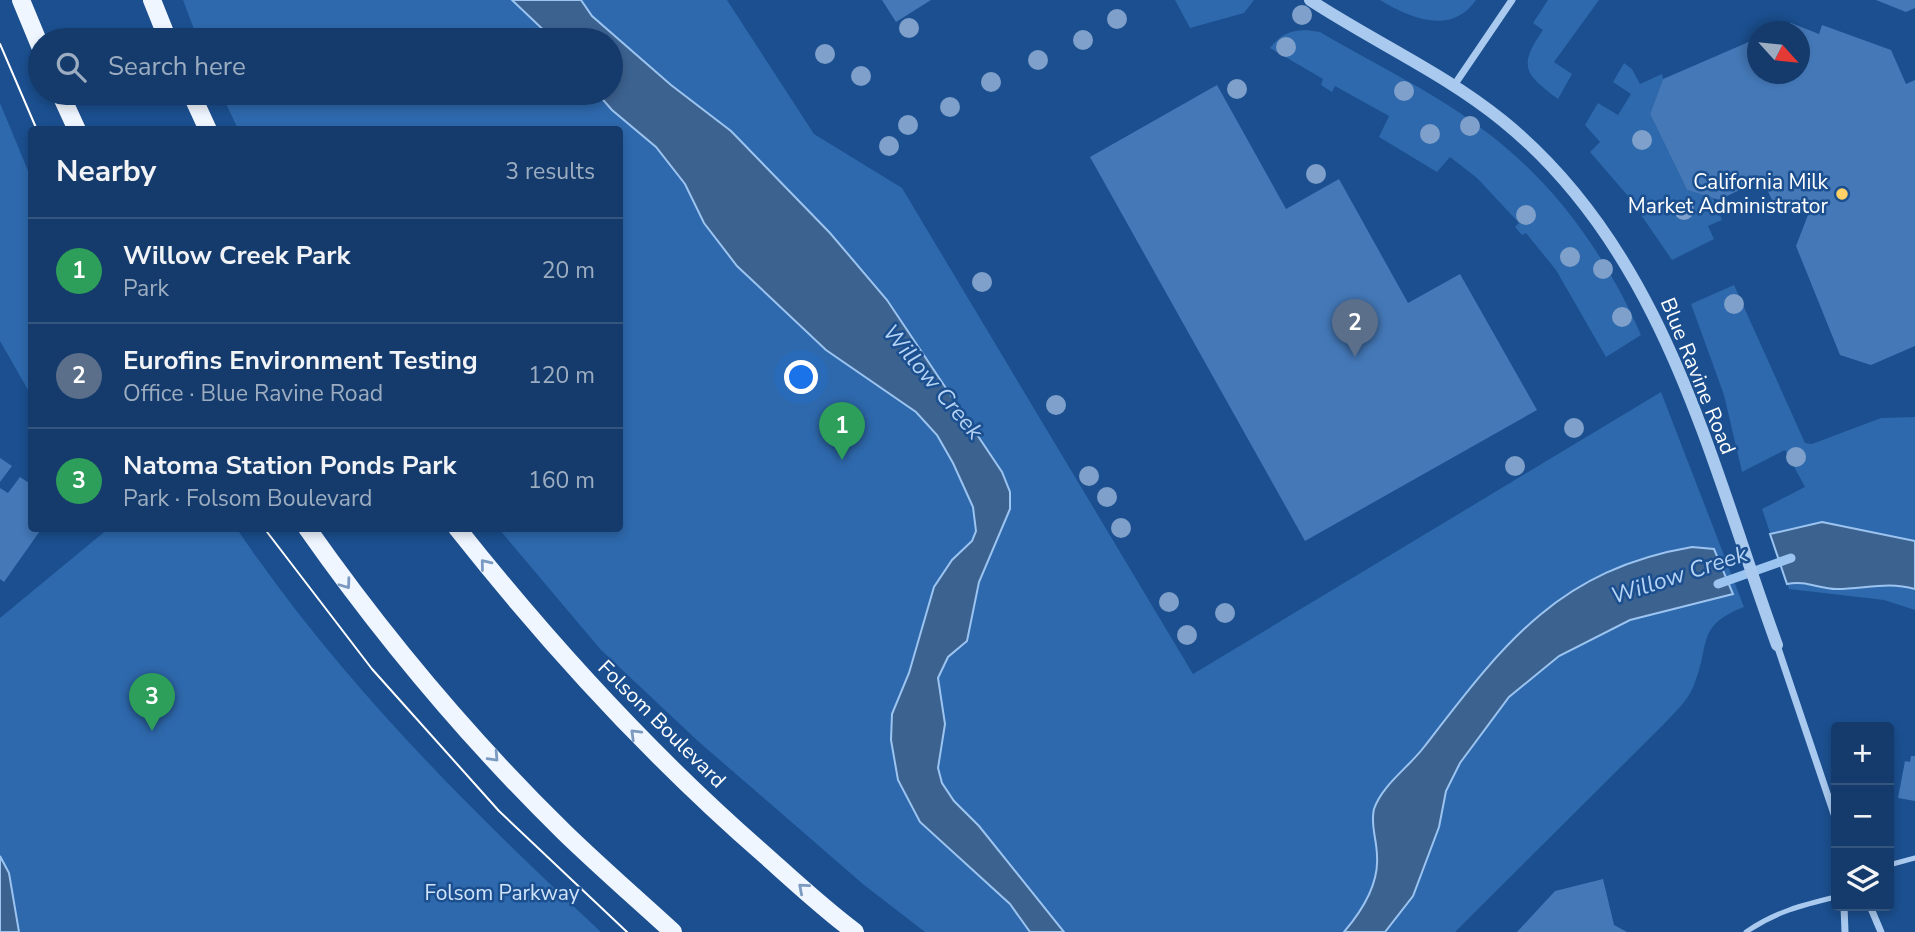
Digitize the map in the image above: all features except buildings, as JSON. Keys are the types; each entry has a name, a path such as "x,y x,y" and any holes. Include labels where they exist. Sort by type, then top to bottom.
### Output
{"main road":[{"path":"21,0 33,28"},
{"path":"152,0 163,28"},
{"path":"66,105 75,126"},
{"path":"197,105 206,126"},
{"path":"310,532 352,593 442,702 563,831 673,932"},
{"name":"Folsom Boulevard","path":"460,532 504,588 617,716 734,828 855,932"}],"street":[{"name":"Blue Ravine Road","path":"1310,0 1455,85 1502,120 1546,159 1589,209 1625,260 1656,314 1680,372 1831,805"},
{"path":"1455,85 1512,0"},
{"path":"1844,911 1845,932"},
{"path":"1872,911 1881,932"}],"lane":[{"path":"1894,864 1915,858"},
{"path":"1746,932 1770,916 1791,907 1831,898"}],"green space":[{"path":"183,0 727,0 814,134 902,188 1193,674 1661,392 1744,607 1728,614 1711,629 1694,685 1680,706 1455,932 925,932 864,885 699,742 601,650 502,532 623,532 623,126 237,126 227,105 623,105 623,28 194,28"},
{"path":"1175,0 1254,0 1244,13 1190,28"},
{"path":"1380,0 1476,0 1455,18 1443,21 1404,13"},
{"path":"1548,0 1599,0 1554,62 1572,74 1558,99 1538,83 1528,69 1530,52 1543,30 1533,23"},
{"path":"1306,30 1320,32 1428,93 1469,119 1514,154 1537,176 1578,225 1612,278 1641,335 1606,357 1556,270 1526,233 1522,235 1515,227 1519,223 1477,178 1450,157 1437,172 1379,137 1389,116 1335,86 1332,92 1321,85 1323,79 1270,48 1286,34"},
{"path":"1624,63 1632,69 1640,84 1662,74 1663,79 1650,114 1687,190 1713,198 1722,220 1708,226 1714,239 1672,260 1628,196 1590,152 1600,142 1585,125 1598,103 1618,115 1631,94 1613,82"},
{"path":"0,103 28,171 28,390 0,341"},
{"path":"1734,285 1805,443 1812,444 1881,418 1915,417 1915,610 1884,600 1789,589 1762,509 1805,487 1785,450 1742,472 1724,395 1691,304"},
{"name":"Folsom Parkway","path":"104,532 239,532 318,638 407,741 502,838 601,932 0,932 0,618"}],"water":[{"path":"512,0 581,0 592,16 606,28 541,28"},
{"path":"623,43 671,85 731,131 830,233 887,300 1002,472 1010,492 1010,509 979,582 967,641 948,657 938,678 945,724 938,768 942,783 954,801 979,826 1064,932 1030,932 1010,904 920,822 898,780 891,740 892,714 909,673 934,587 952,560 972,541 976,531 973,507 953,463 937,435 916,412 826,350 737,266 704,223 685,184 656,147 608,105 623,105"},
{"path":"1822,522 1915,541 1915,589 1886,585 1837,589 1800,583 1787,584 1770,534"},
{"path":"1692,547 1714,549 1733,594 1630,620 1559,656 1509,697 1460,763 1446,791 1439,827 1413,896 1385,932 1344,932 1363,906 1375,877 1377,856 1373,820 1378,800 1507,645 1568,594 1604,574 1645,558"},
{"path":"0,856 9,873 19,932 0,932"}],"waterway":[{"name":"Willow Creek","path":"1718,584 1791,558"}],"tram line":[{"path":"0,44 35,126"},
{"path":"267,532 372,669 499,811 627,932"}],"place":[{"name":"California Milk Market Administrator","path":"1842,194"},
{"name":"Eurofins Environment Testing","path":"1355,357"},
{"name":"Willow Creek Park","path":"842,460"},
{"name":"Natoma Station Ponds Park","path":"152,731"}]}
